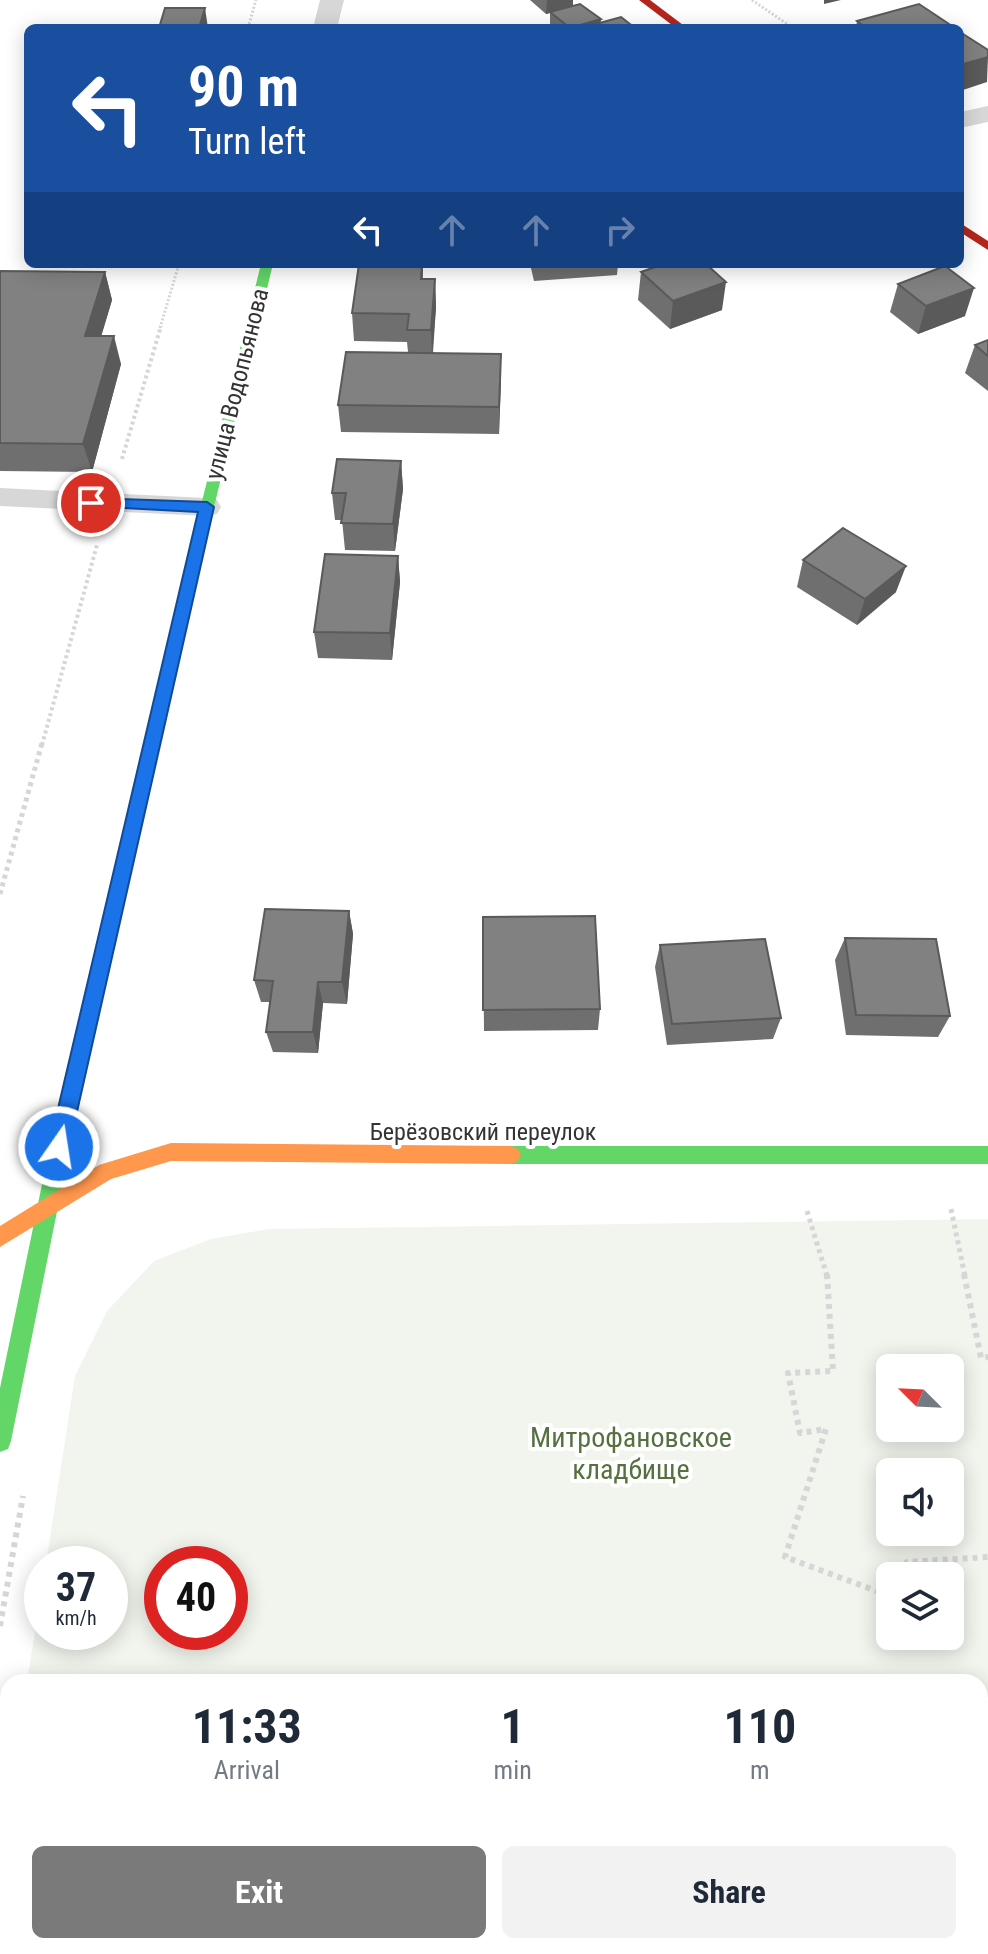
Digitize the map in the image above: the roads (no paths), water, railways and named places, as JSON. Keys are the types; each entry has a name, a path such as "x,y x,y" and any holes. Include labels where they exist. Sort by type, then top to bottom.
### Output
{"street":[{"path":"326,24 332,0"},
{"path":"644,0 677,24"},
{"path":"964,119 988,114"},
{"path":"964,230 988,246"},
{"name":"улица Водопьянова","path":"0,1441 45,1208 207,507 266,268"},
{"name":"Берёзовский переулок","path":"0,1237 106,1171 171,1152 790,1157 988,1155"}],"lane":[{"path":"0,497 207,507"}],"park label":[{"name":"Митрофановское кладбище","path":"631,1453"}]}
